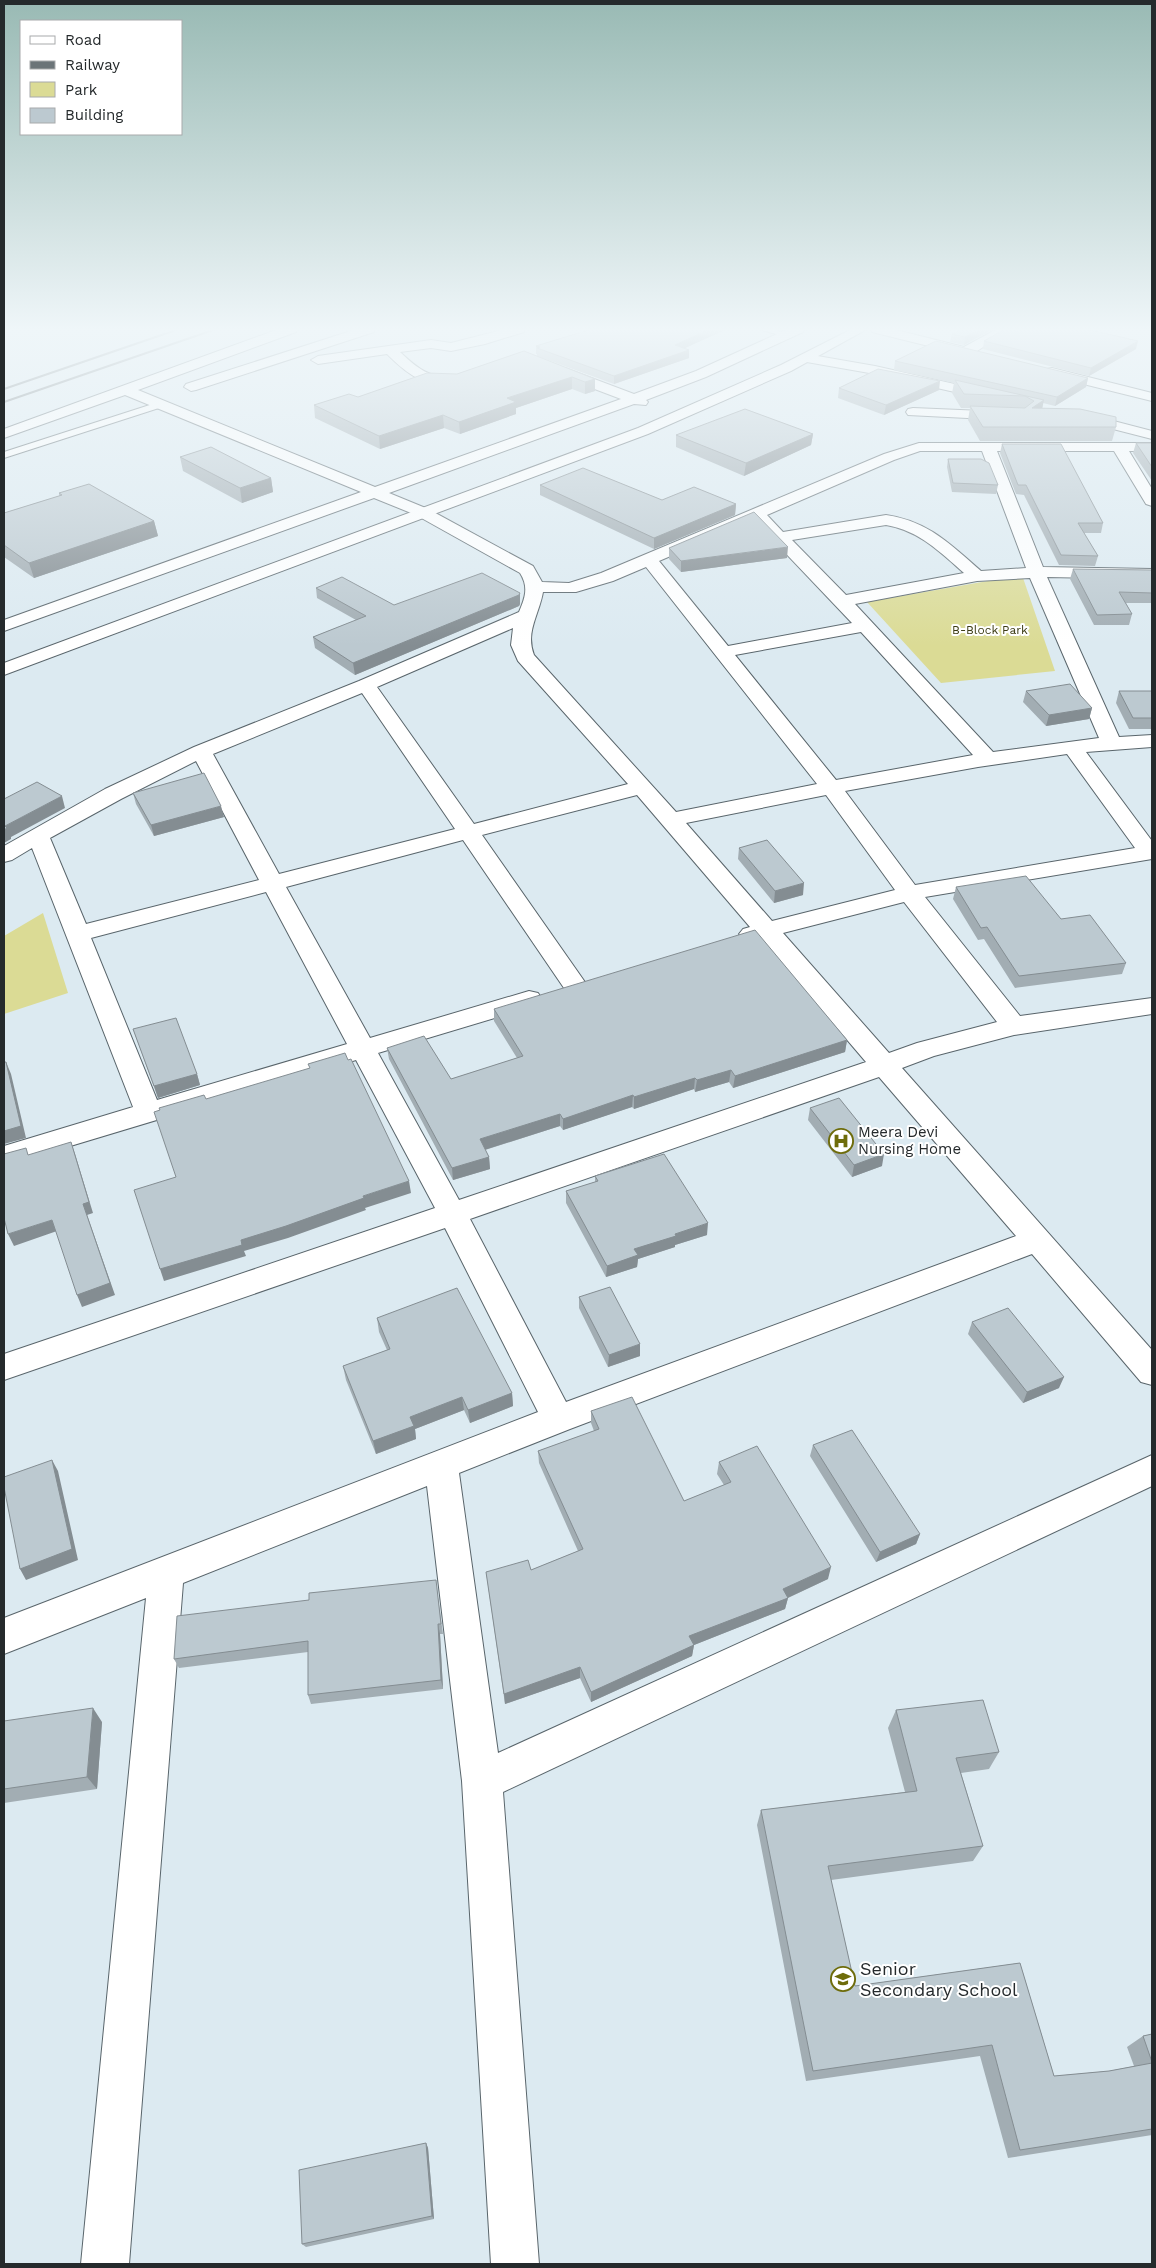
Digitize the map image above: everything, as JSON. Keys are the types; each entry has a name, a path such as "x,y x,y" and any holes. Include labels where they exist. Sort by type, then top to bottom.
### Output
{"street":[{"path":"246,435 376,493 402,503 421,504 527,570 533,577 536,587 520,636 520,648 525,657 642,787 1152,1372"},
{"path":"4,626 537,435"},
{"path":"4,669 421,504 631,435"},
{"path":"918,435 920,447"},
{"path":"536,587 570,588 583,585 889,457 920,447 1152,447"},
{"path":"988,447 1036,572 1112,742"},
{"path":"1118,447 1152,501"},
{"path":"383,510 402,503"},
{"path":"756,513 842,601 988,759"},
{"path":"780,538 886,520 899,521 910,524 926,533 977,576"},
{"path":"648,558 830,786 909,893 1014,1026"},
{"path":"842,601 977,576 1036,572 1152,574"},
{"path":"4,856 113,794 201,751 366,685 526,616"},
{"path":"723,652 865,626"},
{"path":"4,1156 585,983 469,832 366,685"},
{"path":"670,820 830,786 988,759 1112,742 1152,741"},
{"path":"726,941 909,893 1151,852 1072,747"},
{"path":"201,751 453,1214 558,1418"},
{"path":"78,934 642,787"},
{"path":"39,837 149,1113"},
{"path":"4,1367 886,1066 926,1048 1014,1026 1152,1006"},
{"path":"4,1636 558,1418 1038,1240"},
{"path":"441,1465 482,1781 515,2264"},
{"path":"482,1781 1152,1470"},
{"path":"105,2264 166,1572"}],"lane":[{"path":"4,455 60,435"}],"green space":[{"name":"B-Block Park","path":"1022,575 1055,671 941,683 867,602"},
{"path":"43,913 68,993 4,1014 4,936"}],"building":[{"path":"676,435 811,435 746,463"},
{"path":"1136,443 1152,443 1152,467"},
{"path":"1002,444 1061,444 1103,523 1078,523 1098,556 1061,555 1026,485 1018,485"},
{"path":"211,447 271,478 240,488 180,457"},
{"path":"948,459 981,459 989,463 998,485 953,483"},
{"path":"583,468 662,500 694,487 736,504 654,538 540,485"},
{"path":"89,484 154,521 29,563 4,545 4,513 62,495 59,493"},
{"path":"754,512 788,547 681,561 669,548"},
{"path":"1073,569 1152,570 1152,593 1119,592 1132,614 1097,615"},
{"path":"482,573 520,593 519,595 353,663 313,637 366,616 316,588 342,577 394,605"},
{"path":"1070,684 1092,708 1049,715 1026,691"},
{"path":"1119,691 1152,691 1152,718 1133,718"},
{"path":"204,773 221,806 151,825 133,793"},
{"path":"37,782 62,796 5,826 7,828 4,830 4,799"},
{"path":"767,840 804,883 775,891 739,848"},
{"path":"1026,876 1061,919 1090,915 1126,963 1019,976 987,927 981,928 956,887"},
{"path":"755,930 847,1040 735,1076 731,1070 697,1080 695,1078 634,1097 633,1095 563,1119 560,1114 480,1139 489,1157 452,1168 387,1048 424,1036 451,1079 523,1056 494,1009"},
{"path":"176,1018 197,1074 154,1086 133,1029"},
{"path":"345,1053 348,1060 351,1059 409,1181 363,1196 364,1198 286,1226 241,1240 242,1245 160,1269 134,1190 176,1177 154,1112 160,1110 159,1108 204,1095 206,1099 310,1068 308,1064"},
{"path":"4,1062 6,1062 21,1126 4,1131"},
{"path":"839,1098 884,1154 854,1165 810,1108"},
{"path":"71,1142 89,1202 83,1204 110,1283 77,1295 52,1220 8,1234 4,1218 4,1154 26,1148 28,1155"},
{"path":"664,1154 708,1223 675,1234 676,1236 634,1249 638,1255 607,1266 566,1191 598,1181 595,1176"},
{"path":"610,1287 640,1344 609,1355 579,1297"},
{"path":"457,1288 512,1393 468,1410 462,1397 410,1417 414,1426 373,1441 343,1366 390,1349 377,1318"},
{"path":"1008,1308 1064,1377 1027,1392 972,1322"},
{"path":"632,1397 684,1501 731,1482 719,1462 757,1446 831,1567 783,1589 788,1598 689,1636 694,1645 591,1692 580,1667 504,1694 486,1572 528,1560 531,1570 583,1549 538,1451 599,1429 591,1411"},
{"path":"852,1430 920,1534 880,1552 813,1445"},
{"path":"52,1460 72,1549 20,1569 4,1487 4,1477"},
{"path":"436,1580 441,1624 438,1624 441,1680 308,1695 308,1641 174,1659 177,1616 309,1600 309,1593"},
{"path":"983,1700 999,1752 956,1758 983,1846 828,1866 855,1986 1020,1963 1054,2076 1109,2071 1152,2063 1152,2129 1020,2150 992,2045 813,2071 761,1810 917,1791 896,1710"},
{"path":"93,1708 87,1777 4,1789 4,1721"},
{"path":"1152,2034 1152,2062 1143,2036"},
{"path":"426,2143 432,2216 302,2244 299,2170"}],"place":[{"name":"Meera Devi Nursing Home","path":"841,1141"},
{"name":"Senior Secondary School","path":"843,1979"}]}
